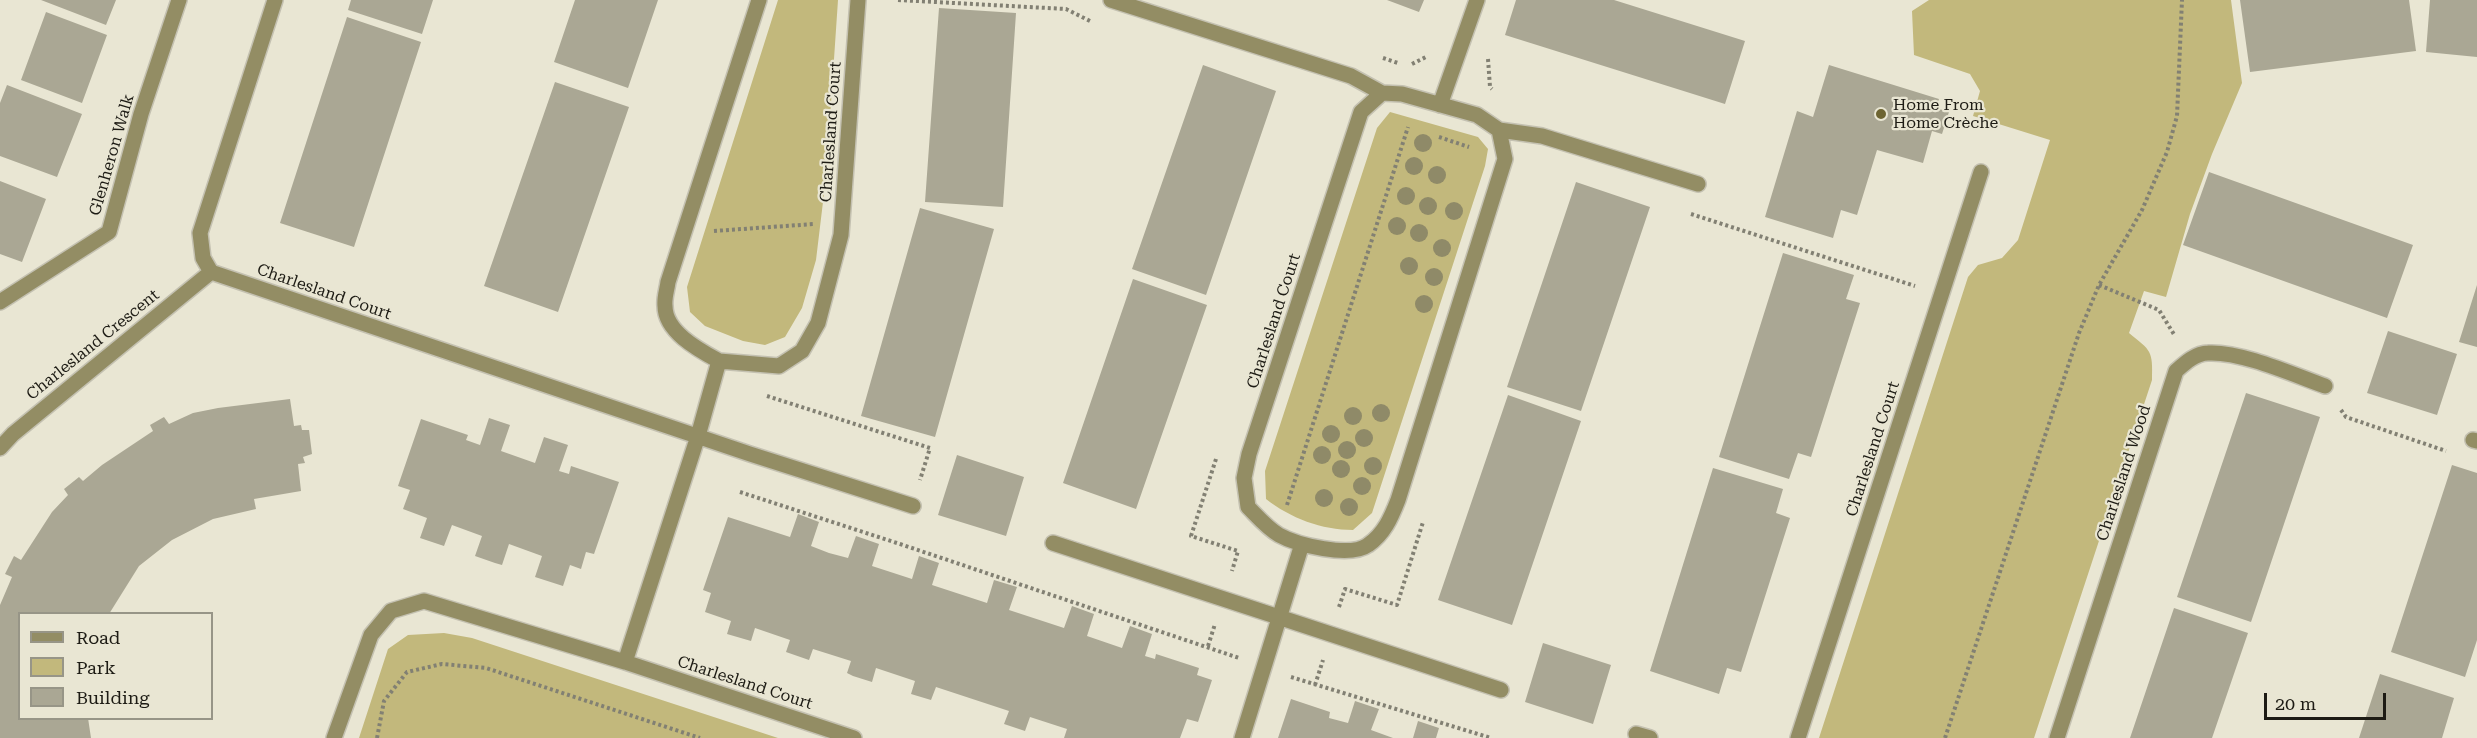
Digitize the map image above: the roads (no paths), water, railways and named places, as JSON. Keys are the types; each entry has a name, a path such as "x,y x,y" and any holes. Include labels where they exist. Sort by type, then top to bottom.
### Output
{"street":[{"name":"Glenheron Walk","path":"0,302 109,232 141,114 179,0"},
{"path":"211,273 202,258 200,233 275,0"},
{"name":"Charlesland Court","path":"759,0 668,282 664,308 673,330 719,361 778,366 802,351 818,323 841,235 858,0"},
{"path":"1111,0 1351,76 1382,93 1402,94 1477,115 1499,130 1542,136 1698,184"},
{"path":"1440,105 1478,0"},
{"name":"Charlesland Court","path":"1382,93 1361,112 1249,454 1244,478 1248,507 1278,534 1302,544 1334,551 1366,547 1387,526 1398,500 1505,159 1499,130"},
{"name":"Charlesland Court","path":"1798,738 1981,172"},
{"name":"Charlesland Court","path":"211,273 913,506"},
{"name":"Charlesland Crescent","path":"0,448 13,434 211,273"},
{"name":"Charlesland Wood","path":"2057,738 2176,371 2189,360 2207,352 2243,357 2325,386"},
{"path":"625,662 698,436 719,361"},
{"path":"1053,543 1502,690"},
{"path":"1242,738 1302,544"},
{"name":"Charlesland Court","path":"334,738 370,635 391,611 424,601 625,662 854,738"}],"place":[{"name":"Home From Home Crèche","path":"1881,114"}]}
